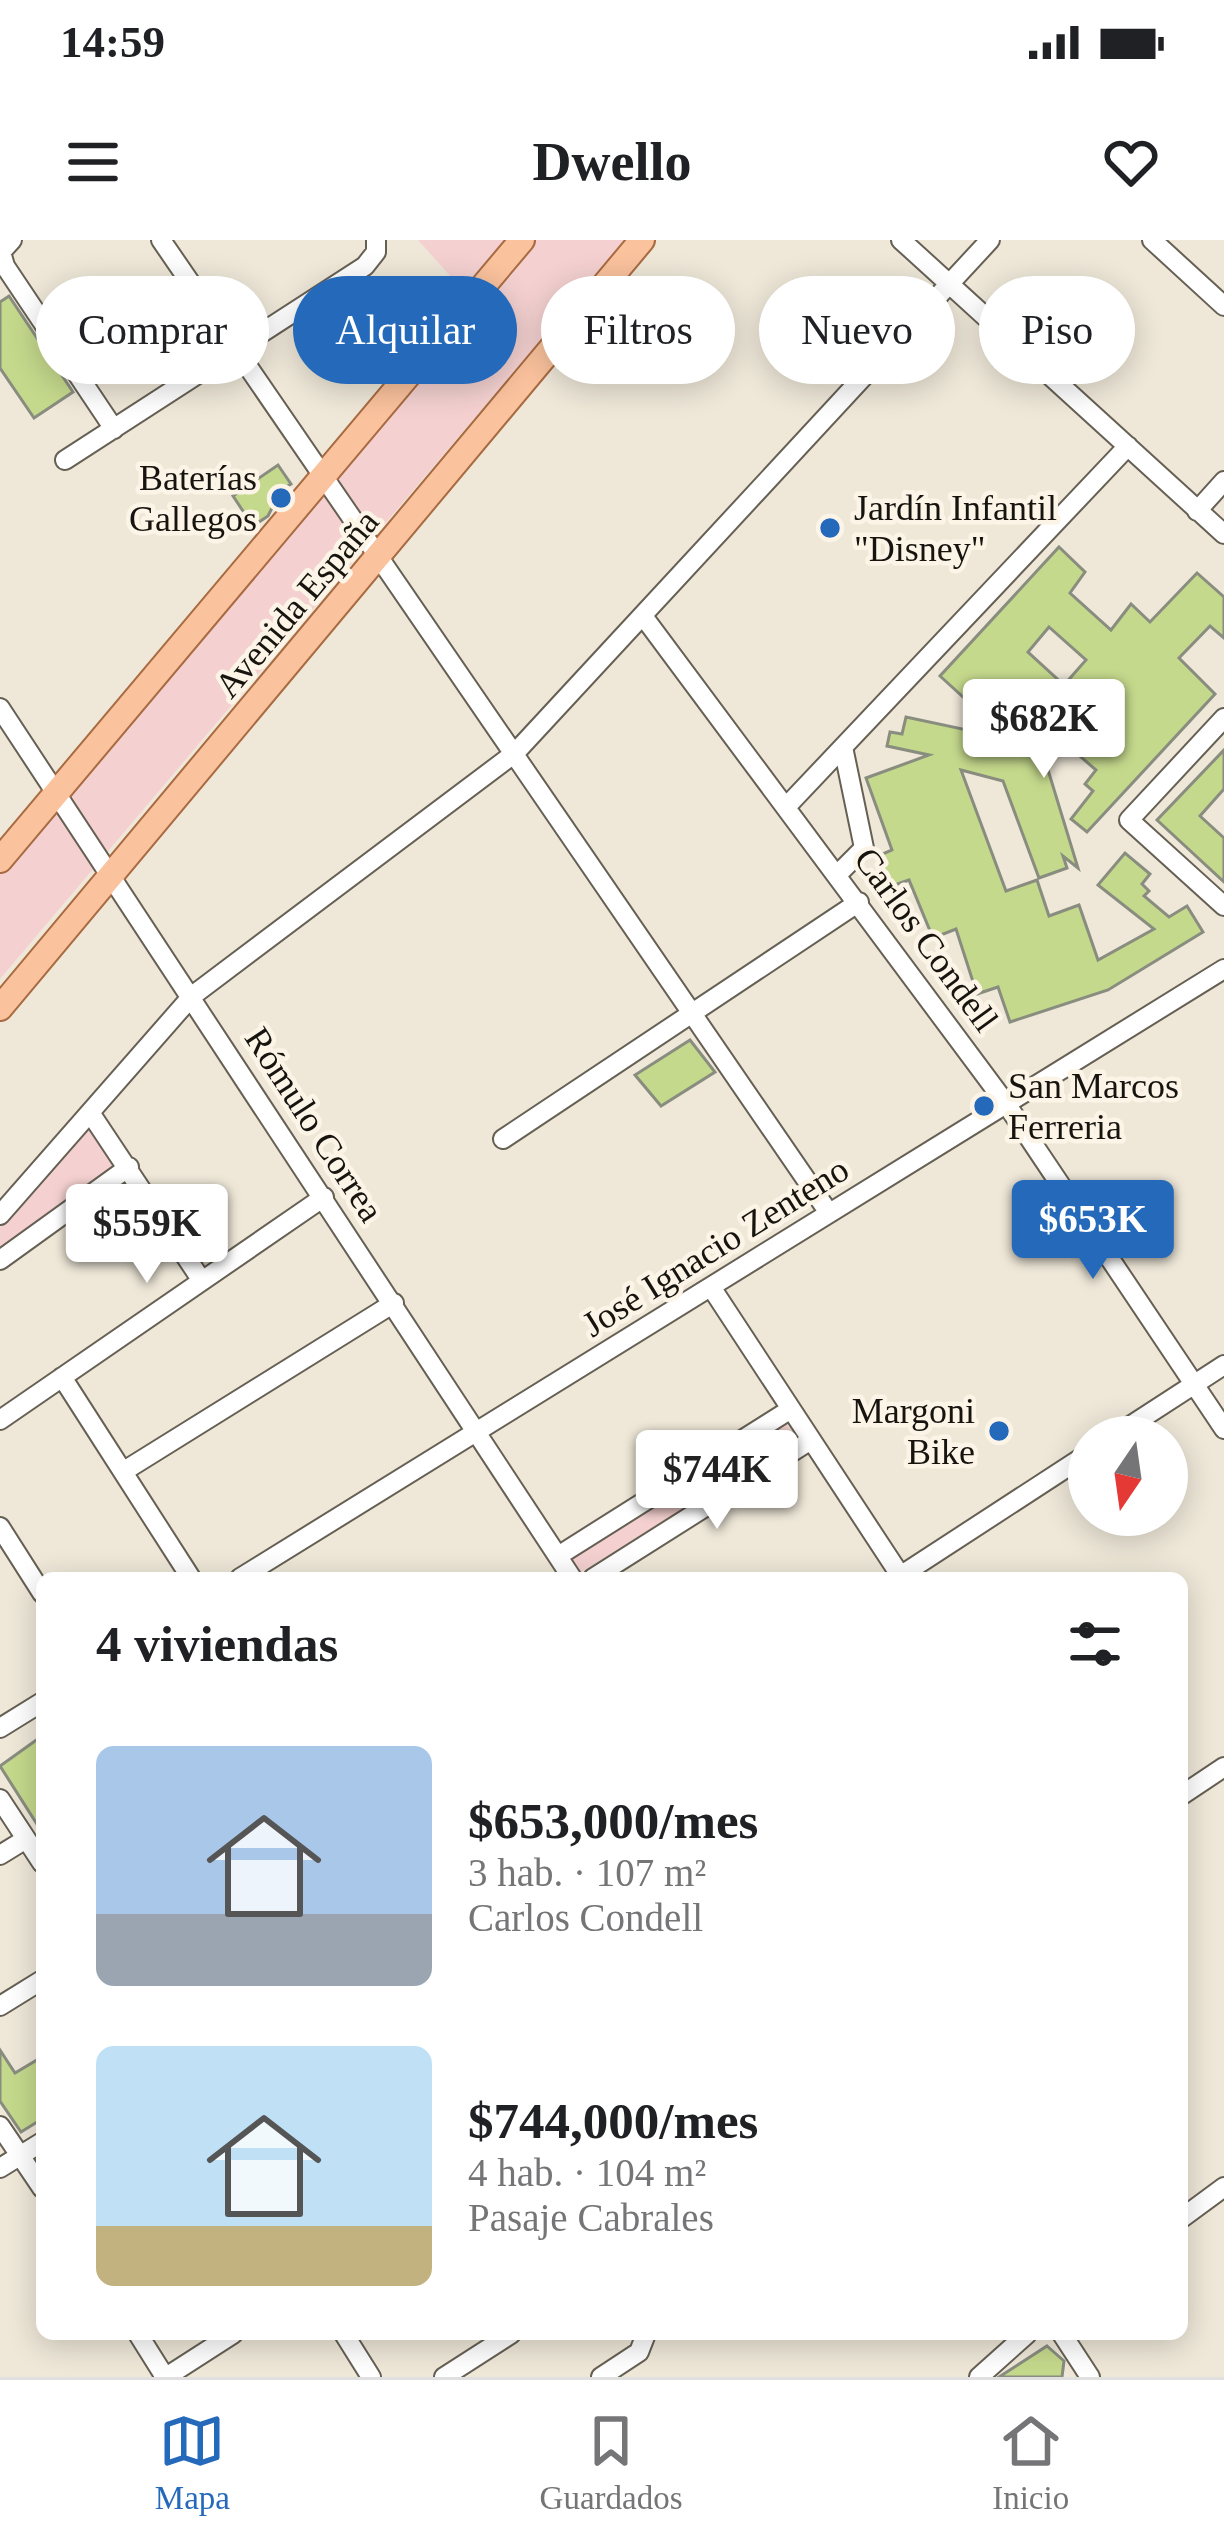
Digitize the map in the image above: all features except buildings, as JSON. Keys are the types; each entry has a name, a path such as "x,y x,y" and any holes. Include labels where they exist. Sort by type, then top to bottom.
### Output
{"main road":[{"name":"Avenida España","path":"0,860 522,240"},
{"name":"Avenida España","path":"0,1008 115,878 643,240"}],"street":[{"path":"12,240 2,252 5,266 114,429"},
{"path":"161,240 185,276"},
{"path":"269,329 364,266 376,252 376,240"},
{"path":"901,240 942,276"},
{"path":"955,279 990,240"},
{"path":"1152,240 1224,305"},
{"path":"955,288 1224,535"},
{"path":"65,460 184,384"},
{"path":"258,384 829,1214"},
{"path":"0,1215 192,996 515,753 859,384"},
{"path":"788,805 1128,446"},
{"path":"1198,511 1224,482"},
{"name":"Carlos Condell","path":"644,616 1007,1105 1224,1430"},
{"name":"Rómulo Correa","path":"1,710 480,1431 568,1572"},
{"path":"1224,718 1130,820 1224,906"},
{"path":"838,874 865,848 843,747"},
{"path":"503,1139 859,902"},
{"name":"José Ignacio Zenteno","path":"254,1572 1224,969"},
{"path":"91,1114 202,1281"},
{"path":"0,1260 129,1167"},
{"path":"0,1420 324,1197"},
{"path":"711,1287 897,1572"},
{"path":"124,1471 394,1303"},
{"path":"1146,1416 1224,1365"},
{"path":"62,1377 186,1572"},
{"path":"558,1556 791,1409"},
{"path":"602,1572 811,1440"},
{"path":"908,1572 1068,1467"},
{"path":"0,1527 36,1584"},
{"path":"0,1728 36,1706"},
{"path":"1188,1791 1224,1767"},
{"path":"0,1799 36,1854"},
{"path":"0,1855 26,1839"},
{"path":"0,2006 36,1984"},
{"path":"0,2126 36,2179"},
{"path":"0,2168 36,2147"},
{"path":"1188,2214 1224,2187"},
{"path":"142,2340 166,2377 224,2340"},
{"path":"348,2340 371,2377"},
{"path":"444,2377 502,2340"},
{"path":"601,2377 643,2340"},
{"path":"979,2377 1020,2340"},
{"path":"1066,2340 1090,2377"}],"shaded area":[{"path":"418,240 505,240 473,276 450,276"},
{"path":"535,240 625,240 595,276 541,276 541,339 517,368 517,276 504,276"},
{"path":"412,384 503,384 0,979 0,868"},
{"path":"89,1130 115,1166 0,1249 0,1227"},
{"path":"786,1423 796,1439 581,1572 570,1556"}],"place":[{"name":"Baterías Gallegos","path":"281,498"},
{"name":"Jardín Infantil \"Disney\"","path":"830,528"},
{"name":"San Marcos Ferreria","path":"984,1106"},
{"name":"Margoni Bike","path":"999,1431"}]}
